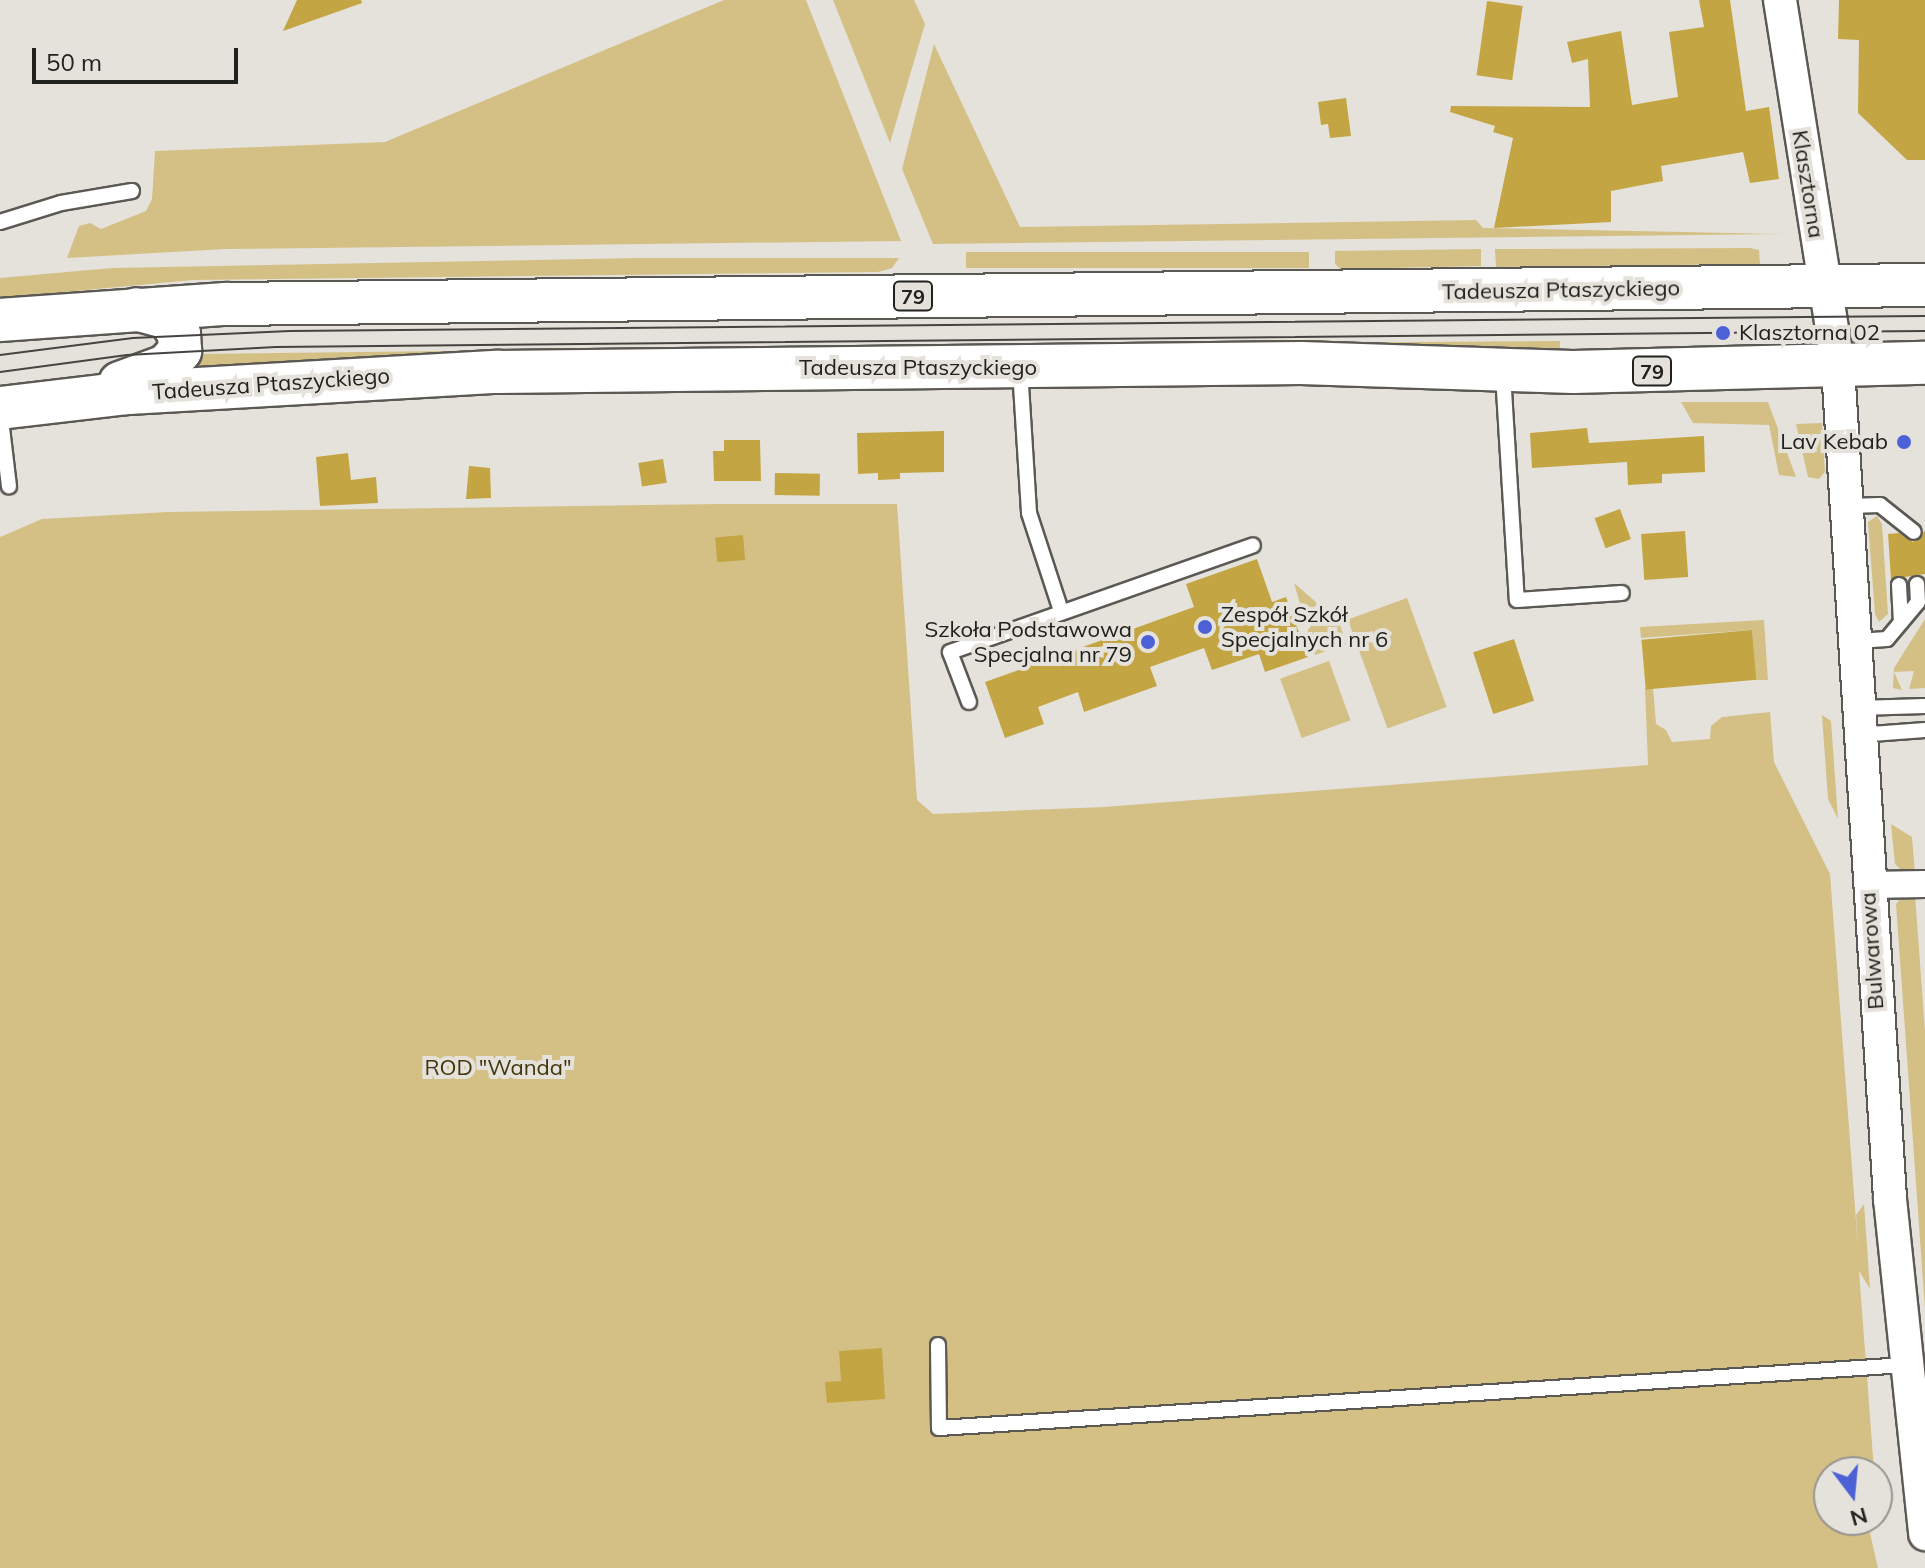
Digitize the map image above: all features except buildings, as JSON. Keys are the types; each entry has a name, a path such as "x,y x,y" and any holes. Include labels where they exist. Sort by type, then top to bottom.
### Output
{"main road":[{"name":"79","path":"1826,286 1925,285"},
{"name":"Tadeusza Ptaszyckiego","path":"0,320 136,309 487,300 1826,286"},
{"path":"70,398 159,369 177,357 180,342 173,322 157,311 136,309"},
{"name":"Tadeusza Ptaszyckiego","path":"0,410 70,398 432,374 1301,363 1503,370 1838,367"},
{"name":"79","path":"1838,367 1925,363"}],"street":[{"name":"Klasztorna","path":"1780,0 1838,367"},
{"name":"Bulwarowa","path":"1838,367 1857,641 1858,722 1868,885 1916,1365 1925,1534"},
{"path":"1868,885 1925,884"}],"lane":[{"path":"0,222 61,203 132,191"},
{"path":"1020,368 1029,513 1061,611"},
{"path":"1503,370 1517,600 1622,593"},
{"path":"0,410 9,486"},
{"path":"1848,506 1880,505 1914,532"},
{"path":"1895,516 1896,533"},
{"path":"969,702 950,652 1253,545"},
{"path":"1857,641 1887,639 1918,602 1917,584"},
{"path":"1899,585 1901,622"},
{"path":"1858,722 1925,706"},
{"path":"1858,722 1925,730"},
{"path":"938,1345 939,1428 1916,1365"}],"green space":[{"path":"724,0 806,0 901,241 225,249 67,258 79,226 90,223 101,229 146,211 152,199 155,151 385,142"},
{"path":"833,0 914,0 925,24 890,143"},
{"path":"934,44 1020,227 1476,220 1483,228 1785,234 933,244 902,169"},
{"path":"1481,249 1481,266 1340,269 1335,264 1335,251"},
{"path":"1495,249 1759,250 1760,264 1496,267"},
{"path":"966,252 1309,252 1309,268 966,268"},
{"path":"639,258 899,258 892,268 878,272 193,280 0,298 0,278 112,268"},
{"path":"986,300 1763,300 1763,310 986,310"},
{"path":"1560,341 1560,358 986,356 986,345"},
{"path":"952,345 955,356 200,370 199,354"},
{"path":"1681,402 1768,402 1796,477 1779,475 1769,425 1693,423"},
{"path":"1822,423 1825,472 1819,479 1808,477 1796,424"},
{"name":"ROD \"Wanda\"","path":"897,504 917,800 933,814 1104,807 1648,765 1645,688 1653,687 1656,724 1666,730 1672,742 1710,739 1711,726 1722,717 1770,712 1774,762 1830,874 1859,1261 1856,1215 1864,1204 1870,1289 1859,1271 1873,1456 1813,1456 1813,1536 1871,1536 1878,1568 0,1568 0,537 42,519 167,512"},
{"path":"1877,516 1882,524 1888,614 1879,622 1875,614 1868,522"},
{"path":"1294,583 1339,622 1346,644 1315,655"},
{"path":"1407,598 1447,707 1387,729 1348,620"},
{"path":"1925,619 1925,688 1909,689 1914,671 1894,672 1902,690 1893,688 1894,668"},
{"path":"1764,620 1768,680 1756,680 1752,630 1641,638 1640,627"},
{"path":"1329,661 1351,720 1302,738 1280,679"},
{"path":"1822,715 1831,721 1838,819 1828,799"},
{"path":"1891,824 1912,837 1915,874 1904,873 1895,864"},
{"path":"1915,895 1925,1031 1925,1309 1896,904 1903,896"}],"tram line":[{"path":"0,355 133,338 290,331 1925,316"},
{"path":"0,372 127,355 276,347 1925,331"}],"place":[{"name":"Klasztorna 02","path":"1723,333"},
{"name":"Lav Kebab","path":"1904,442"},
{"name":"Zespół Szkół Specjalnych nr 6","path":"1205,627"},
{"name":"Szkoła Podstawowa Specjalna nr 79","path":"1148,642"}]}
